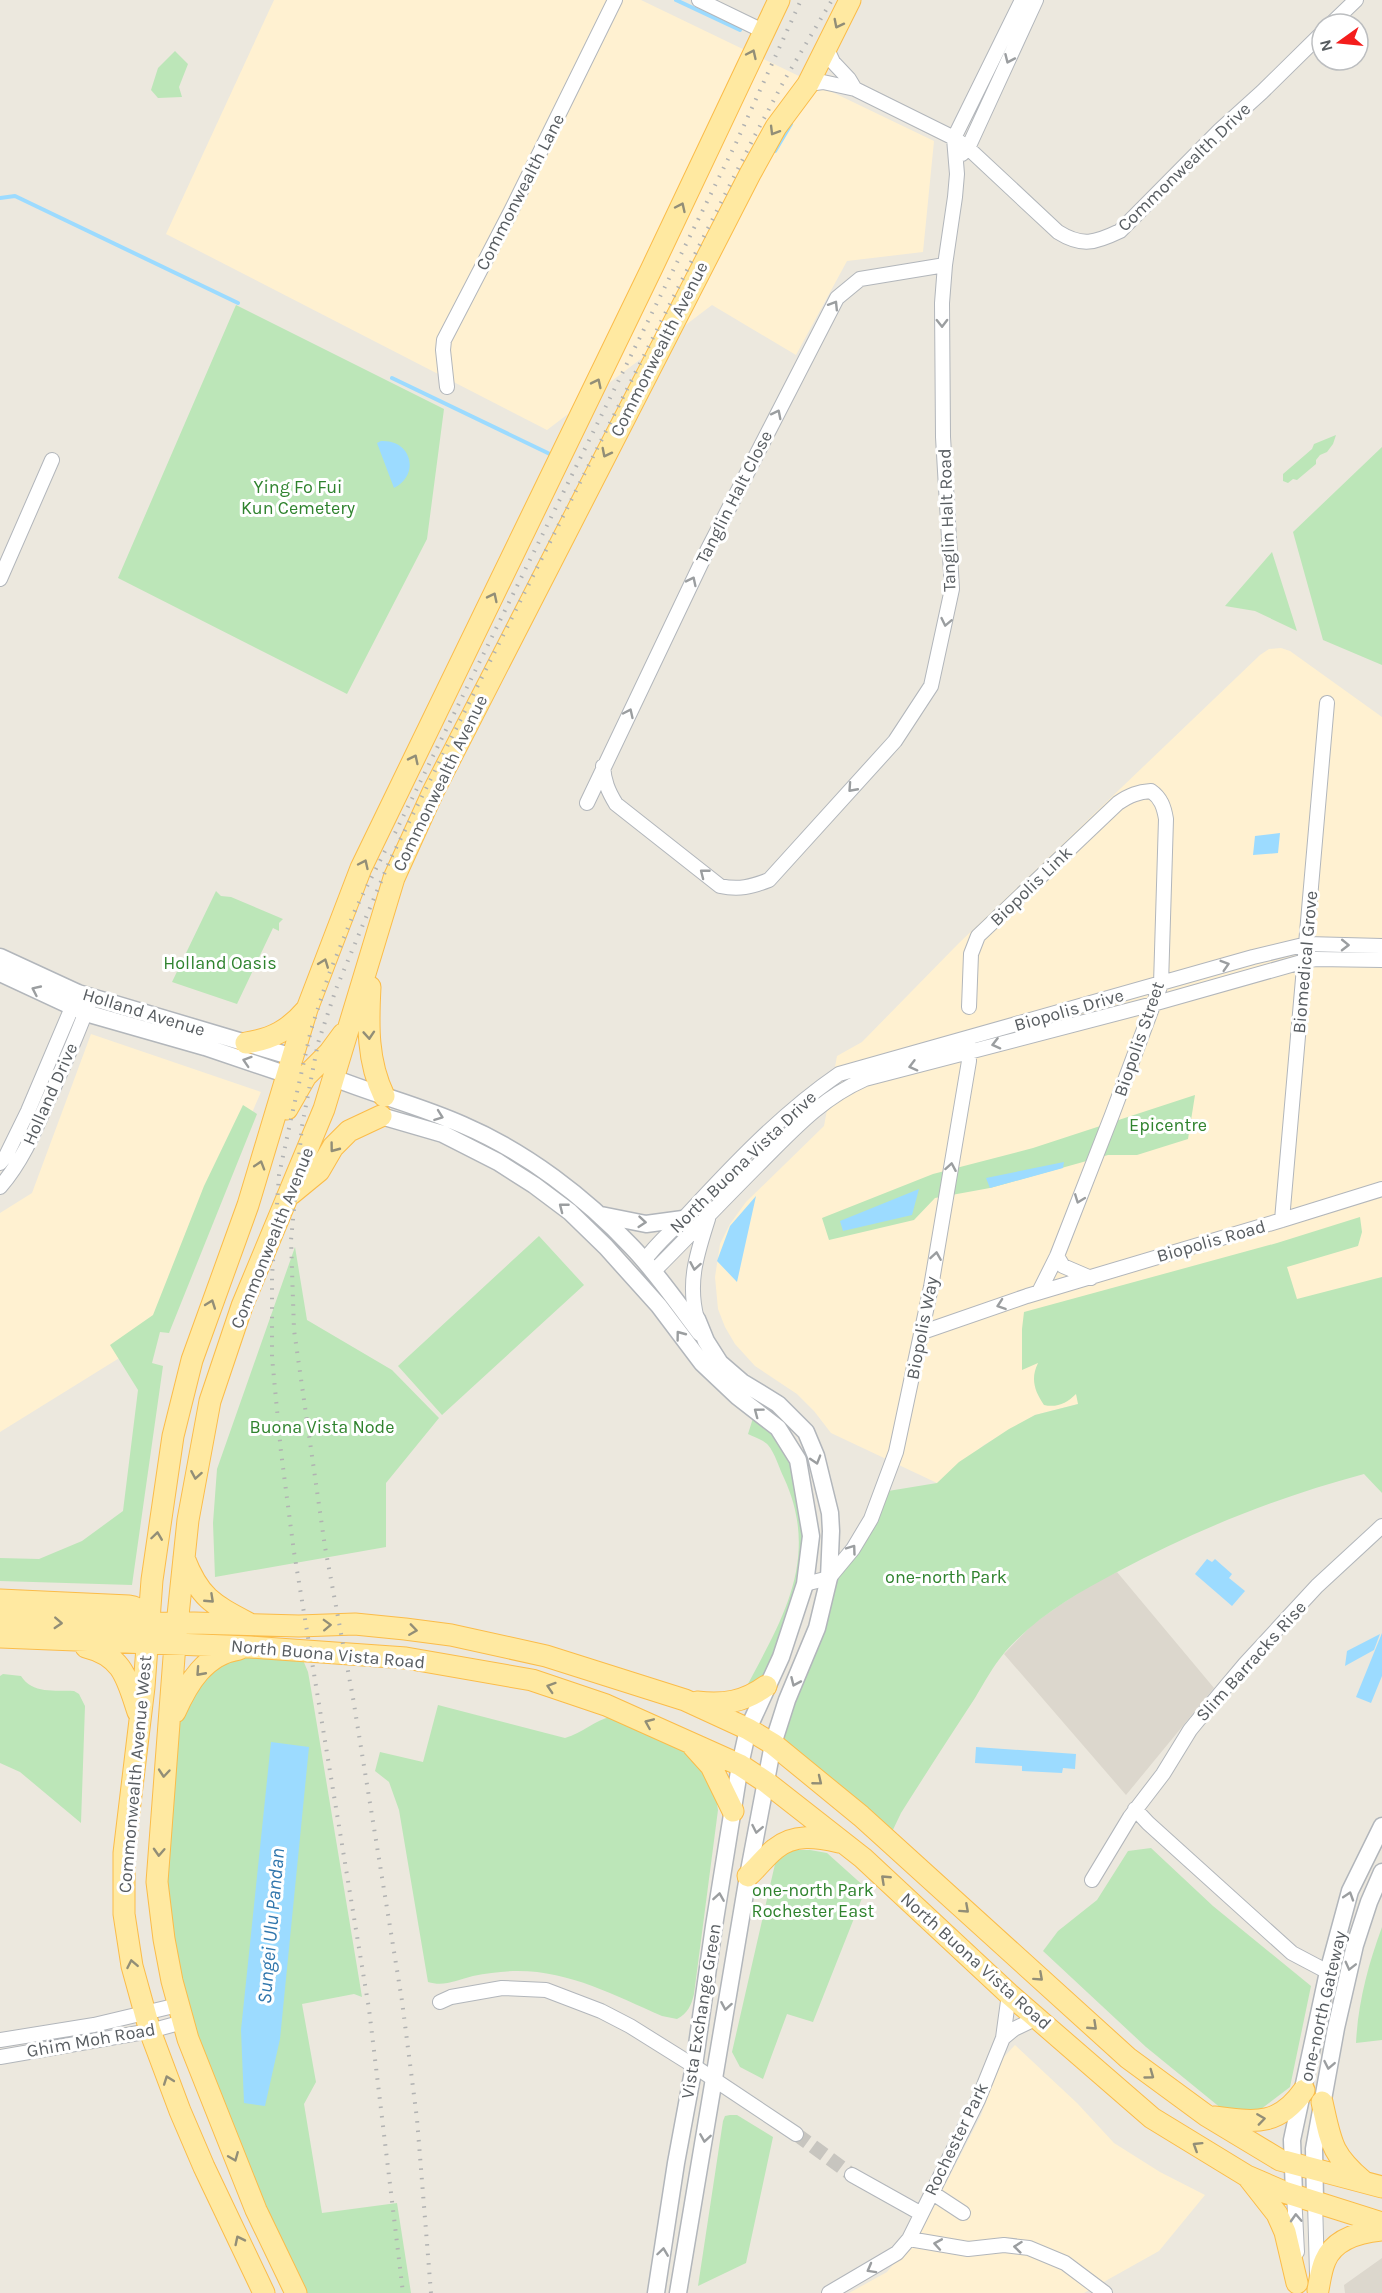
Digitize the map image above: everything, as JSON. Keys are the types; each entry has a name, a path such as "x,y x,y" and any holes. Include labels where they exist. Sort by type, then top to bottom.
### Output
{"main road":[{"name":"Commonwealth Avenue","path":"148,1634 161,1508 173,1436 189,1369 248,1205 273,1125 288,1107 307,1009 361,868 779,0"},
{"name":"Commonwealth Avenue","path":"178,1623 188,1520 210,1401 242,1306 324,1109 394,878 447,762 750,174 776,127 808,84 850,0"},
{"path":"289,1196 319,1171 333,1147 349,1131 383,1106 368,1033 371,956"},
{"path":"246,1043 278,1035 294,1024 307,1009"},
{"path":"296,1069 329,1053 351,1024"},
{"path":"296,1069 333,1078"},
{"path":"296,1069 324,1109"},
{"path":"184,1557 192,1578 211,1603 252,1625"},
{"path":"0,1600 134,1607 148,1634"},
{"name":"North Buona Vista Road","path":"0,1620 80,1624 148,1634 175,1644 406,1658 532,1680 606,1705 740,1765 766,1782 846,1844 1009,1994 1152,2118 1247,2176 1382,2223"},
{"name":"North Buona Vista Road","path":"0,1637 56,1641 148,1634 178,1623 355,1624 451,1635 546,1656 685,1700 748,1729 773,1744 878,1831 1128,2058 1207,2116 1261,2149 1292,2164 1374,2185"},
{"name":"Commonwealth Avenue West","path":"178,1623 157,1882 164,1939 180,2013 213,2105 256,2210 296,2293"},
{"name":"Commonwealth Avenue West","path":"148,1634 124,1853 124,1914 132,1966 147,2022 180,2111 264,2293"},
{"path":"56,1641 101,1651 111,1656 119,1665 129,1684 140,1718"},
{"path":"170,1723 186,1689 201,1667 228,1650 250,1647"},
{"path":"685,1700 732,1703 747,1698 766,1686"},
{"path":"688,1741 711,1766 733,1811"},
{"path":"748,1876 762,1865 774,1849 791,1840 811,1837 846,1844"},
{"path":"1207,2116 1256,2121 1272,2118 1293,2106 1304,2090"},
{"path":"1322,2102 1334,2151 1345,2166 1374,2185"},
{"path":"1247,2176 1276,2214 1286,2232 1308,2290"},
{"path":"1308,2290 1332,2250 1351,2236 1382,2230"}],"street":[{"name":"Commonwealth Lane","path":"447,387 444,340 501,231 615,0"},
{"path":"699,0 763,31"},
{"path":"954,138 1022,0"},
{"path":"956,159 968,148 1036,0"},
{"path":"1344,12 1356,0"},
{"name":"Commonwealth Drive","path":"808,84 823,82 855,89 954,138 968,148 1058,232 1072,241 1085,243 1102,240 1120,231 1220,130 1310,45"},
{"name":"Commonwealth Drive","path":"825,47 833,62 849,78 855,89"},
{"name":"Tanglin Halt Road","path":"603,766 608,793 616,804 720,886 736,889 754,886 769,880 895,741 931,686 952,590 943,437 942,303 955,197 954,138"},
{"name":"Tanglin Halt Close","path":"587,803 707,551 837,298 860,279 945,265"},
{"path":"0,579 52,460"},
{"name":"Biomedical Grove","path":"1282,1220 1327,703"},
{"name":"Biopolis Street","path":"1039,1292 1057,1256 1161,984 1166,819 1159,796 1151,791 1140,791"},
{"name":"Biopolis Link","path":"969,1007 971,954 978,936 1118,803 1130,794 1140,791"},
{"name":"Biopolis Drive","path":"968,1044 1161,984 1307,944 1382,946"},
{"name":"Holland Avenue","path":"0,957 82,1002 246,1043 296,1069"},
{"name":"Biopolis Drive","path":"968,1044 1153,1004 1305,961 1316,959 1382,960"},
{"name":"Holland Avenue","path":"0,973 205,1047 296,1069"},
{"name":"Holland Drive","path":"0,1163 6,1156 82,1002"},
{"name":"Holland Drive","path":"0,1186 13,1171 27,1146 82,1002"},
{"name":"North Buona Vista Drive","path":"635,1280 709,1214 830,1097 865,1079 968,1044"},
{"name":"North Buona Vista Drive","path":"649,1266 654,1246 728,1171 761,1139 839,1074 968,1044"},
{"name":"Biopolis Way","path":"829,1578 853,1549 871,1519 882,1492 903,1423 923,1332 968,1044"},
{"path":"333,1078 383,1106 498,1162 570,1212 606,1246 659,1306 702,1363 738,1397 784,1434 798,1461 811,1536 805,1584 791,1630 748,1729"},
{"path":"383,1106 462,1124 508,1148 546,1173 601,1215 649,1266"},
{"name":"Biopolis Road","path":"1039,1292 1382,1189"},
{"name":"North Buona Vista Drive","path":"706,1341 693,1304 693,1267 709,1214"},
{"path":"601,1215 646,1224 683,1219"},
{"path":"1057,1256 1063,1266 1091,1278"},
{"name":"North Buona Vista Drive","path":"649,1266 720,1363 742,1382 778,1404 806,1432 816,1456 830,1513 829,1578 817,1628 787,1700 773,1744"},
{"path":"923,1332 1039,1292"},
{"name":"Slim Barracks Rise","path":"1092,1880 1135,1809 1163,1774 1190,1730 1245,1664 1317,1586 1382,1526"},
{"path":"805,1584 829,1578"},
{"name":"Vista Exchange Green","path":"656,2293 694,2066 740,1765 748,1729"},
{"name":"Vista Exchange Green","path":"678,2293 748,1876 773,1744"},
{"path":"1135,1809 1148,1824 1292,1953 1328,1972"},
{"name":"one-north Gateway","path":"1294,2194 1292,2140 1328,1972 1350,1891 1382,1826"},
{"name":"one-north Gateway","path":"1315,2201 1314,2149 1322,2102 1355,1944 1382,1872"},
{"path":"440,2002 451,1997 502,1988 546,1990 601,2011 694,2066 796,2134"},
{"name":"Rochester Park","path":"828,2293 897,2253 909,2239 978,2100 1003,2038 1009,1994"},
{"name":"Ghim Moh Road","path":"0,2057 180,2013"},
{"path":"1003,2038 1014,2029 1037,2018"},
{"name":"Ghim Moh Road","path":"0,2040 76,2028 147,2022"},
{"path":"852,2175 920,2213"},
{"path":"931,2193 963,2214"},
{"path":"1294,2194 1308,2290"},
{"path":"1308,2290 1315,2201"},
{"path":"909,2239 968,2249 1004,2245 1029,2248 1065,2263 1105,2293"}],"shaded area":[{"path":"274,0 641,0 934,141 923,252 847,261 796,355 712,305 547,430 166,234"},
{"path":"1281,648 1290,651 1382,717 1382,1332 1235,1364 1035,1415 984,1445 937,1483 831,1433 797,1394 755,1366 735,1344 725,1327 718,1309 715,1277 720,1244 730,1224 746,1202 824,1126 837,1056 862,1042 959,943 1260,655 1269,649"},
{"path":"91,1034 261,1092 157,1330 129,1352 0,1432 0,1213 32,1193"},
{"path":"1117,1572 1214,1688 1126,1795 1004,1654 1033,1624 1094,1583"},
{"path":"1015,2045 1077,2103 1114,2143 1160,2172 1205,2195 1159,2251 1084,2293 849,2293 887,2272 923,2228 981,2115 1002,2059"},
{"path":"1382,2258 1382,2293 1345,2293 1344,2285"}],"green space":[{"path":"175,51 188,64 179,87 182,97 158,98 151,90 158,68"},
{"name":"Ying Fo Fui Kun Cemetery","path":"236,305 444,409 427,539 347,694 118,578"},
{"path":"1336,435 1333,444 1327,452 1320,455 1316,464 1297,480 1293,479 1288,483 1283,481 1283,474 1312,449 1314,444"},
{"path":"1382,447 1382,665 1323,640 1293,532"},
{"path":"1272,552 1297,631 1255,611 1225,606"},
{"name":"Holland Oasis","path":"216,891 221,896 231,897 283,919 279,923 279,931 273,928 237,1004 172,982"},
{"name":"Epicentre","path":"1195,1095 1188,1139 1137,1155 1108,1155 990,1188 935,1198 914,1220 829,1240 822,1218 933,1174 1033,1148"},
{"path":"243,1105 257,1114 169,1333 160,1332 152,1363 163,1366 132,1585 0,1581 0,1558 39,1559 82,1541 123,1511 138,1390 110,1345 153,1315 204,1186"},
{"name":"one-north Park","path":"1360,1217 1362,1232 1358,1246 1287,1267 1297,1299 1382,1277 1382,1493 1364,1474 1301,1493 1239,1515 1179,1541 1058,1606 1030,1627 1005,1652 901,1813 890,1836 773,1744 829,1578 882,1492 937,1483 959,1462 1009,1429 1035,1415 1078,1404 1076,1394 1062,1404 1044,1405 1038,1395 1034,1380 1038,1363 1022,1370 1024,1312 1277,1243"},
{"path":"539,1236 584,1285 442,1415 398,1366"},
{"name":"Buona Vista Node","path":"295,1247 307,1320 392,1370 439,1418 386,1483 386,1547 215,1577 213,1523 217,1469"},
{"path":"759,1399 782,1423 811,1536 803,1579 765,1686 739,1701 768,1647 790,1594 797,1566 799,1538 795,1509 775,1456 768,1445 748,1434"},
{"path":"298,1648 308,1672 362,1997 354,1994 302,2004 316,2082 304,2104 322,2213 397,2203 411,2293 296,2293 172,1981 163,1790 186,1689 228,1650"},
{"path":"3,1674 21,1676 31,1686 38,1688 52,1691 74,1691 79,1694 85,1706 81,1823 20,1772 0,1763 0,1676"},
{"path":"438,1705 565,1738 613,1716 694,1753 716,1797 718,1810 694,1994 684,2014 677,2019 662,2016 592,1986 537,1972 501,1972 445,1983 428,1982 399,1810 389,1782 375,1771 380,1752 423,1762"},
{"path":"1151,1848 1213,1906 1311,1986 1290,2087 1261,2109 1222,2109 1146,2047 1043,1951 1058,1931 1097,1900 1128,1851"},
{"name":"one-north Park Rochester East","path":"793,1850 827,1853 866,1888 813,2022 787,2014 763,2079 740,2067 732,2052 775,1864"},
{"path":"1382,1927 1382,2040 1356,2043 1364,1984"},
{"path":"737,2115 773,2137 746,2263 698,2286 723,2121 725,2116"}],"water":[{"path":"381,441 399,446 409,458 408,474 394,488 377,443"},
{"path":"1280,833 1278,853 1253,855 1255,836"},
{"path":"1064,1162 1063,1168 990,1188 986,1178"},
{"path":"919,1189 912,1215 843,1231 840,1221"},
{"path":"756,1196 737,1282 717,1261 730,1226"},
{"path":"1207,1559 1212,1562 1215,1559 1232,1574 1229,1578 1245,1591 1232,1606 1195,1574"},
{"path":"1382,1633 1382,1676 1371,1703 1356,1697"},
{"path":"1380,1634 1374,1650 1345,1666 1347,1651"},
{"name":"Sungei Ulu Pandan","path":"271,1742 309,1747 280,2039 265,2106 244,2103 241,2030"},
{"path":"976,1747 1076,1754 1075,1769 1063,1768 1062,1773 1022,1771 1022,1766 975,1763"}],"waterway":[{"path":"676,0 740,30"},
{"path":"775,151 791,124"},
{"path":"0,198 15,196 238,303"},
{"path":"392,378 554,456"}],"tunnel":[{"path":"796,2134 852,2175"}],"railway":[{"path":"395,833 736,143 801,0"},
{"path":"431,2293 417,2119 402,2001 353,1698 325,1547 294,1330 291,1240 302,1126 318,1043 336,989 390,860 753,139 785,79 832,0"},
{"path":"385,851 356,908 329,974 311,1030 291,1119 279,1175 272,1276 272,1357 294,1552 369,2009 403,2293"}]}
